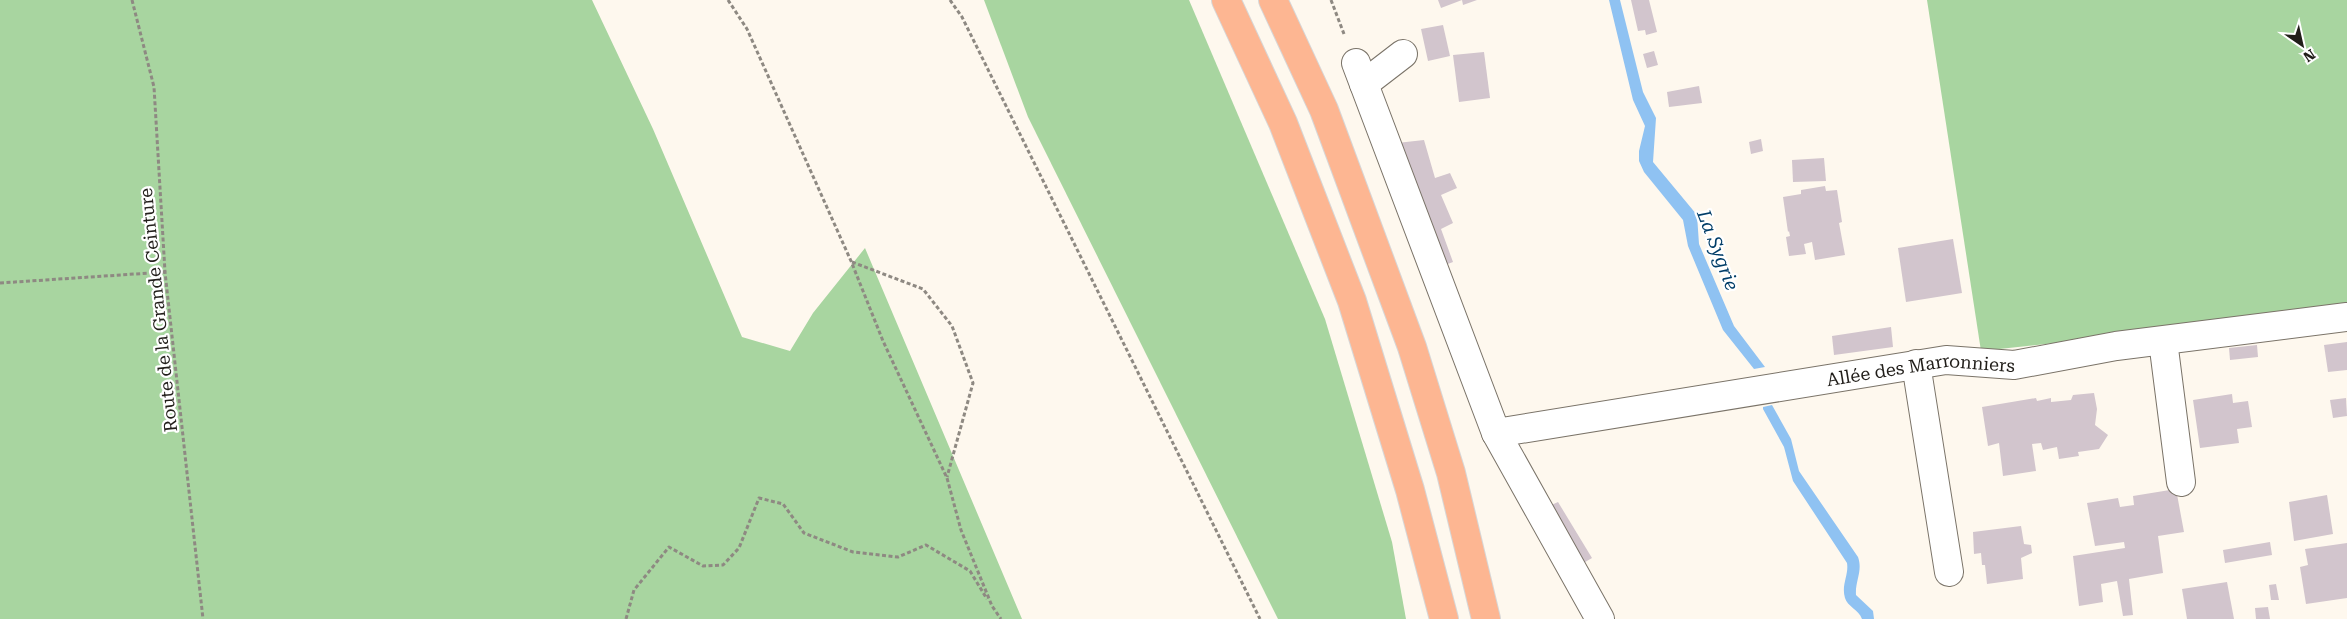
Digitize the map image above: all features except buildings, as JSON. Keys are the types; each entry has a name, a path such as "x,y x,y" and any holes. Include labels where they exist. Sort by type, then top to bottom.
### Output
{"highway":[{"path":"1226,0 1283,124 1352,301 1410,490 1444,619"},
{"path":"1272,0 1324,110 1412,347 1451,473 1486,619"}],"street":[{"path":"1403,54 1360,74 1496,433 1600,619"},
{"name":"Allée des Marronniers","path":"1496,433 1916,364 1946,360 2014,364 2116,346 2347,318"},
{"path":"2163,341 2180,482"},
{"path":"1916,364 1949,572"}],"path":[{"name":"Route de la Grande Ceinture","path":"132,0 154,87 165,272 203,619"},
{"path":"728,0 747,29 851,261 883,341 947,478 961,530 992,606"},
{"path":"950,0 962,17 1260,619"},
{"path":"1331,0 1345,37"},
{"path":"851,261 923,289 952,326 973,382 947,478"},
{"path":"0,283 165,272"},
{"path":"626,619 634,590 669,547 703,566 723,566 739,548 759,498 782,504 804,533 852,552 898,557 926,546 970,571 1001,619"}],"green space":[{"path":"0,0 592,0 653,129 742,337 790,351 813,313 865,248 1022,619 0,619"},
{"path":"984,0 1189,0 1325,319 1392,542 1406,619 1278,619 1028,117"},
{"path":"1927,0 2347,0 2347,311 1981,351"}],"water":[{"path":"1609,0 1620,0 1643,92 1656,118 1653,162 1697,215 1699,244 1734,326 1765,367 1754,369 1723,330 1688,246 1683,220 1644,172 1639,161 1639,151 1645,126 1633,100"},
{"path":"1772,405 1791,439 1799,471 1858,557 1860,567 1856,595 1873,611 1874,619 1862,619 1846,601 1844,589 1847,563 1793,481 1784,447 1763,409 1763,407"}],"water label":[{"name":"La Sygrie","path":"1718,250"}]}
